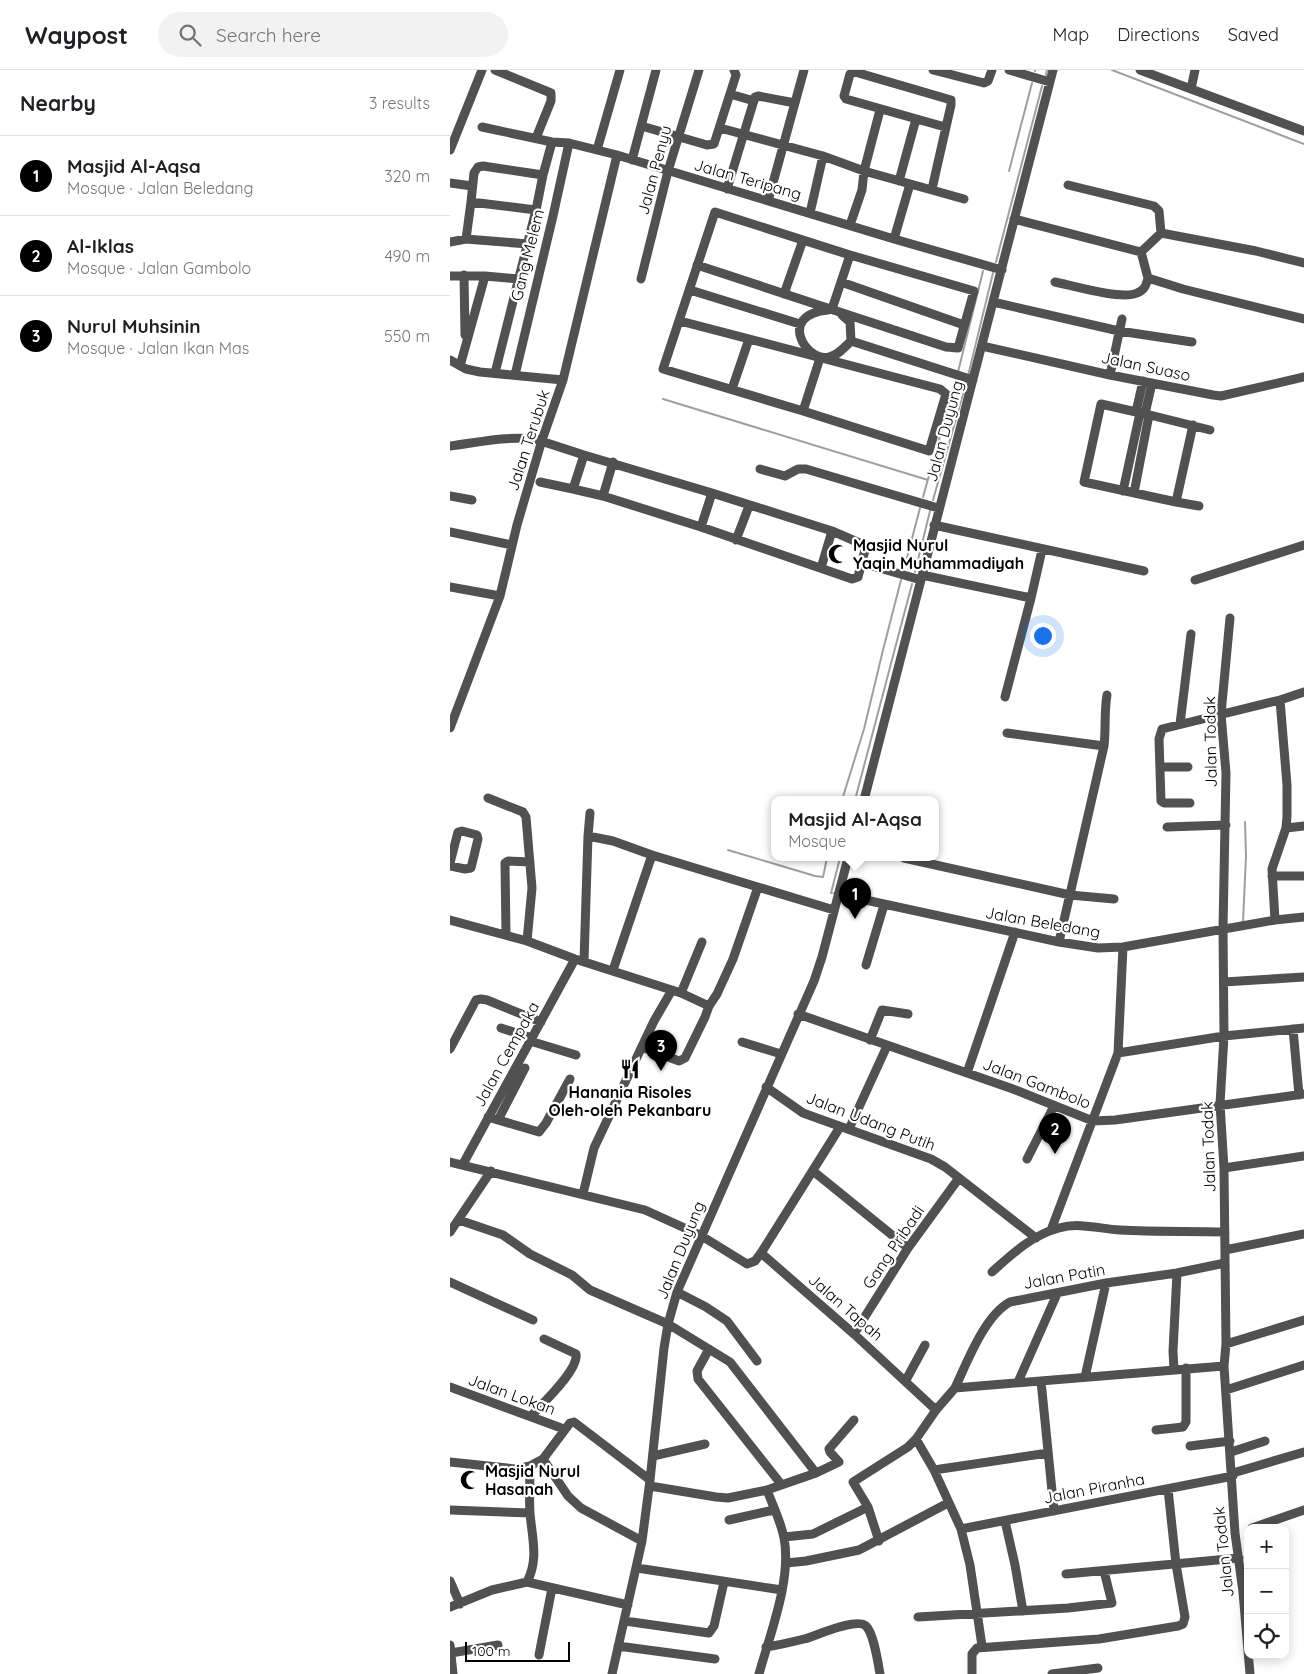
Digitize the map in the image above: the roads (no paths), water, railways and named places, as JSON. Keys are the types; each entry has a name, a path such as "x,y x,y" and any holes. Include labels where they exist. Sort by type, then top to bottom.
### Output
{"street":[{"path":"450,150 482,70"},
{"path":"495,70 551,93 552,100 536,138"},
{"path":"597,150 620,70"},
{"path":"632,160 656,70"},
{"name":"Jalan Penyu","path":"641,279 668,171 699,70"},
{"path":"645,127 710,145 715,143 736,74 734,70"},
{"path":"768,201 804,70"},
{"path":"932,70 984,83 988,81 992,70"},
{"path":"1008,70 1050,82"},
{"name":"Jalan Duyung","path":"865,796 922,578 964,377 982,346 1053,70"},
{"path":"1140,70 1304,131"},
{"path":"1190,89 1195,70"},
{"path":"932,190 945,127 952,104 950,99 855,72 850,73 845,98 880,110 945,127"},
{"path":"730,94 754,101"},
{"path":"726,189 754,101 758,96 796,103"},
{"path":"850,225 862,190 864,171 880,110"},
{"path":"899,181 916,119"},
{"name":"Jalan Teripang","path":"482,127 617,155 1002,270"},
{"path":"720,128 823,156 864,171 964,199"},
{"path":"495,373 552,142"},
{"name":"Gang Melem","path":"515,374 569,144"},
{"name":"Jalan Terubuk","path":"450,728 500,596 512,545 563,380 617,155"},
{"path":"810,213 823,156"},
{"path":"466,239 472,186 475,171 478,167 483,166 543,174"},
{"path":"450,183 472,186"},
{"path":"894,239 910,184"},
{"path":"1068,185 1154,206 1159,211 1161,233"},
{"path":"471,202 536,210"},
{"path":"680,321 940,389 946,394 929,451 663,369 680,321 697,265 715,212 850,255 974,291 958,348 946,347 697,265"},
{"path":"1014,219 1141,252"},
{"path":"1141,252 1161,233"},
{"path":"1161,233 1256,251 1304,263"},
{"path":"450,242 466,239 528,244"},
{"path":"784,294 803,240"},
{"path":"1055,282 1123,296 1136,294 1146,286 1148,278 1141,252"},
{"path":"832,309 850,255"},
{"path":"450,276 464,275 518,279"},
{"path":"464,275 465,342"},
{"path":"460,366 465,342 486,276"},
{"path":"1148,278 1183,289 1304,319"},
{"path":"841,282 964,325"},
{"path":"690,290 800,324"},
{"path":"993,302 1119,331 1192,342"},
{"path":"832,309 850,322 851,341 830,358 820,358 812,353 801,339 799,327 804,318 814,311 832,309"},
{"path":"1110,375 1122,319"},
{"path":"732,390 749,339"},
{"path":"851,341 964,377"},
{"name":"Jalan Suaso","path":"982,346 1110,375 1221,396 1304,377"},
{"path":"804,411 820,358"},
{"path":"450,360 460,366 473,370 563,380"},
{"path":"1134,493 1143,414 1143,381"},
{"path":"1123,491 1152,383"},
{"path":"1199,506 1084,482 1101,404 1210,430"},
{"path":"1176,502 1193,425"},
{"path":"450,446 506,438 528,438 544,442 832,532 864,546 865,550 858,577 854,580 701,527 603,496 540,482"},
{"path":"573,489 584,454"},
{"path":"603,496 613,462"},
{"path":"760,469 785,476 798,469 806,468 938,508"},
{"path":"701,527 712,493"},
{"path":"450,496 472,500"},
{"path":"736,540 749,506"},
{"path":"934,525 1144,571"},
{"path":"450,532 512,545"},
{"path":"821,568 832,532"},
{"path":"1195,580 1304,545"},
{"path":"1005,697 1042,550"},
{"path":"862,563 922,578 1031,598"},
{"path":"450,587 500,596"},
{"name":"Jalan Todak","path":"1230,618 1221,714 1226,773 1223,928 1224,1036 1220,1104 1225,1232 1226,1344 1224,1366 1233,1475 1235,1533 1239,1558 1249,1674"},
{"path":"1180,724 1191,634"},
{"path":"1190,803 1162,802 1160,732 1164,728 1280,700 1304,692"},
{"path":"1059,942 1104,746 1106,731 1104,714 1107,695"},
{"path":"1275,920 1272,876 1274,862 1286,828 1287,785 1280,700"},
{"path":"1007,733 1104,746"},
{"path":"1160,767 1188,767"},
{"path":"488,798 523,812 526,817 532,904 527,941"},
{"path":"580,960 590,813"},
{"path":"1167,827 1226,825"},
{"path":"1286,828 1304,826"},
{"path":"450,862 458,832 462,831 477,835 478,839 471,868 465,870 450,866"},
{"path":"588,836 613,840 652,855 834,910"},
{"path":"613,970 652,855"},
{"path":"506,935 505,863 508,861 530,862"},
{"name":"Jalan Duyung","path":"612,1674 642,1541 668,1324 677,1292 700,1235 734,1164 766,1087 814,981 847,861"},
{"path":"917,861 1070,895 1114,899"},
{"path":"1272,876 1304,876"},
{"path":"642,1047 680,1061 685,1058 733,959 758,887"},
{"name":"Jalan Beledang","path":"838,894 1059,942 1098,948 1123,946 1223,928 1304,917"},
{"path":"866,964 884,905"},
{"path":"450,920 527,941 676,992 709,1006"},
{"path":"967,1073 1015,932"},
{"path":"583,1194 594,1148 642,1047 676,992 702,942"},
{"path":"1051,1230 1118,1053 1123,946"},
{"name":"Jalan Cempaka","path":"463,1164 488,1117 509,1088 531,1040 580,960"},
{"path":"1224,982 1304,977"},
{"path":"450,1049 476,1000 487,1000 542,1022"},
{"path":"870,1040 882,1010 908,1014"},
{"name":"Jalan Gambolo","path":"798,1014 967,1073 1093,1121 1115,1120 1302,1094"},
{"path":"501,1028 576,1055"},
{"path":"1118,1053 1224,1036 1304,1028"},
{"path":"1294,1029 1302,1094"},
{"path":"742,1042 781,1054"},
{"path":"450,1162 645,1210 700,1235 747,1264 755,1261 761,1253 813,1171 845,1128 887,1046"},
{"path":"498,1120 509,1088 526,1068"},
{"path":"488,1117 539,1132 570,1079"},
{"name":"Jalan Udang Putih","path":"766,1087 804,1113 932,1159 1036,1238"},
{"path":"1027,1159 1054,1106"},
{"path":"1224,1168 1304,1156"},
{"path":"450,1232 491,1171"},
{"path":"813,1171 908,1248"},
{"name":"Gang Pribadi","path":"854,1334 908,1248 959,1178"},
{"path":"459,1220 503,1235 530,1254 572,1275 590,1290 668,1324 730,1362 816,1474"},
{"path":"992,1272 1017,1249 1051,1230 1072,1225 1123,1230 1225,1232"},
{"path":"1225,1250 1304,1234"},
{"name":"Jalan Tapah","path":"761,1253 906,1380 936,1410"},
{"name":"Jalan Patin","path":"955,1388 977,1342 1003,1306 1020,1299 1057,1294 1106,1283 1178,1273 1225,1263"},
{"path":"1174,1370 1173,1351 1178,1273"},
{"path":"450,1282 532,1320"},
{"path":"1085,1377 1106,1283"},
{"path":"677,1292 706,1307 727,1321 757,1361"},
{"path":"1018,1382 1057,1294"},
{"path":"1226,1344 1304,1320"},
{"path":"531,1416 570,1372 577,1360 576,1354 544,1339"},
{"path":"906,1380 925,1345"},
{"path":"710,1348 697,1371 698,1379 781,1484"},
{"path":"1226,1390 1304,1365"},
{"path":"879,1540 868,1507 853,1482 908,1447 955,1388 1224,1366"},
{"path":"1156,1430 1183,1427 1186,1422 1186,1368"},
{"path":"1041,1381 1054,1511"},
{"name":"Jalan Lokan","path":"450,1387 564,1429"},
{"path":"450,1462 506,1469 524,1469 543,1459 564,1429 570,1423 577,1423 650,1483 728,1498 767,1490 816,1474 838,1462 829,1448 854,1420"},
{"path":"916,1439 934,1470 961,1529 970,1565 982,1646"},
{"path":"1190,1446 1230,1440"},
{"path":"1231,1452 1265,1441"},
{"path":"653,1456 705,1444"},
{"name":"Jalan Piranha","path":"961,1529 1233,1475 1304,1452"},
{"path":"934,1470 1048,1453"},
{"path":"543,1459 568,1496 582,1508 642,1541"},
{"path":"527,1582 534,1564 535,1551 530,1513 530,1466"},
{"path":"972,1674 972,1654 974,1649 982,1646 1099,1639 1178,1626 1184,1623 1185,1617 1176,1564 1168,1489"},
{"path":"759,1674 782,1590 786,1563 784,1537 767,1490"},
{"path":"786,1563 806,1561 859,1550 948,1504"},
{"path":"784,1537 813,1534 868,1507"},
{"path":"450,1510 530,1513"},
{"path":"730,1520 774,1510"},
{"path":"1264,1524 1304,1510"},
{"path":"1005,1521 1023,1611"},
{"path":"1235,1533 1244,1530"},
{"path":"1066,1574 1239,1558"},
{"path":"637,1568 782,1590"},
{"path":"918,1617 1023,1611 1112,1603 1104,1570"},
{"path":"450,1581 460,1604"},
{"path":"450,1608 492,1590 527,1582 628,1605"},
{"path":"625,1621 709,1633 714,1626 724,1582"},
{"path":"539,1655 552,1588"},
{"path":"766,1647 805,1639 830,1629 860,1624 866,1626 871,1634 880,1674"},
{"path":"450,1645 452,1674"},
{"path":"451,1653 498,1645"},
{"path":"618,1646 715,1659"},
{"path":"1052,1674 1072,1673 1098,1668"}],"waterway":[{"path":"1046,75 1047,70"},
{"path":"1112,70 1304,144"},
{"path":"1009,171 1032,83"},
{"path":"996,262 1042,86"},
{"path":"958,372 983,271"},
{"path":"968,376 993,273"},
{"path":"923,497 956,379"},
{"path":"933,500 967,380"},
{"path":"663,399 928,480"},
{"path":"904,569 920,508"},
{"path":"915,572 930,511"},
{"path":"843,796 864,729 901,580"},
{"path":"856,796 912,584"},
{"path":"1243,922 1246,856 1245,822"},
{"path":"728,850 823,877 826,861"},
{"path":"832,893 839,861"}],"place":[{"name":"Masjid Nurul Yaqin Muhammadiyah","path":"838,554"},
{"name":"Masjid Al-Aqsa","path":"855,919"},
{"name":"Hanania Risoles Oleh-oleh Pekanbaru","path":"630,1069"},
{"name":"Nurul Muhsinin","path":"661,1071"},
{"name":"Al-Iklas","path":"1055,1154"},
{"name":"Masjid Nurul Hasanah","path":"470,1480"}]}
